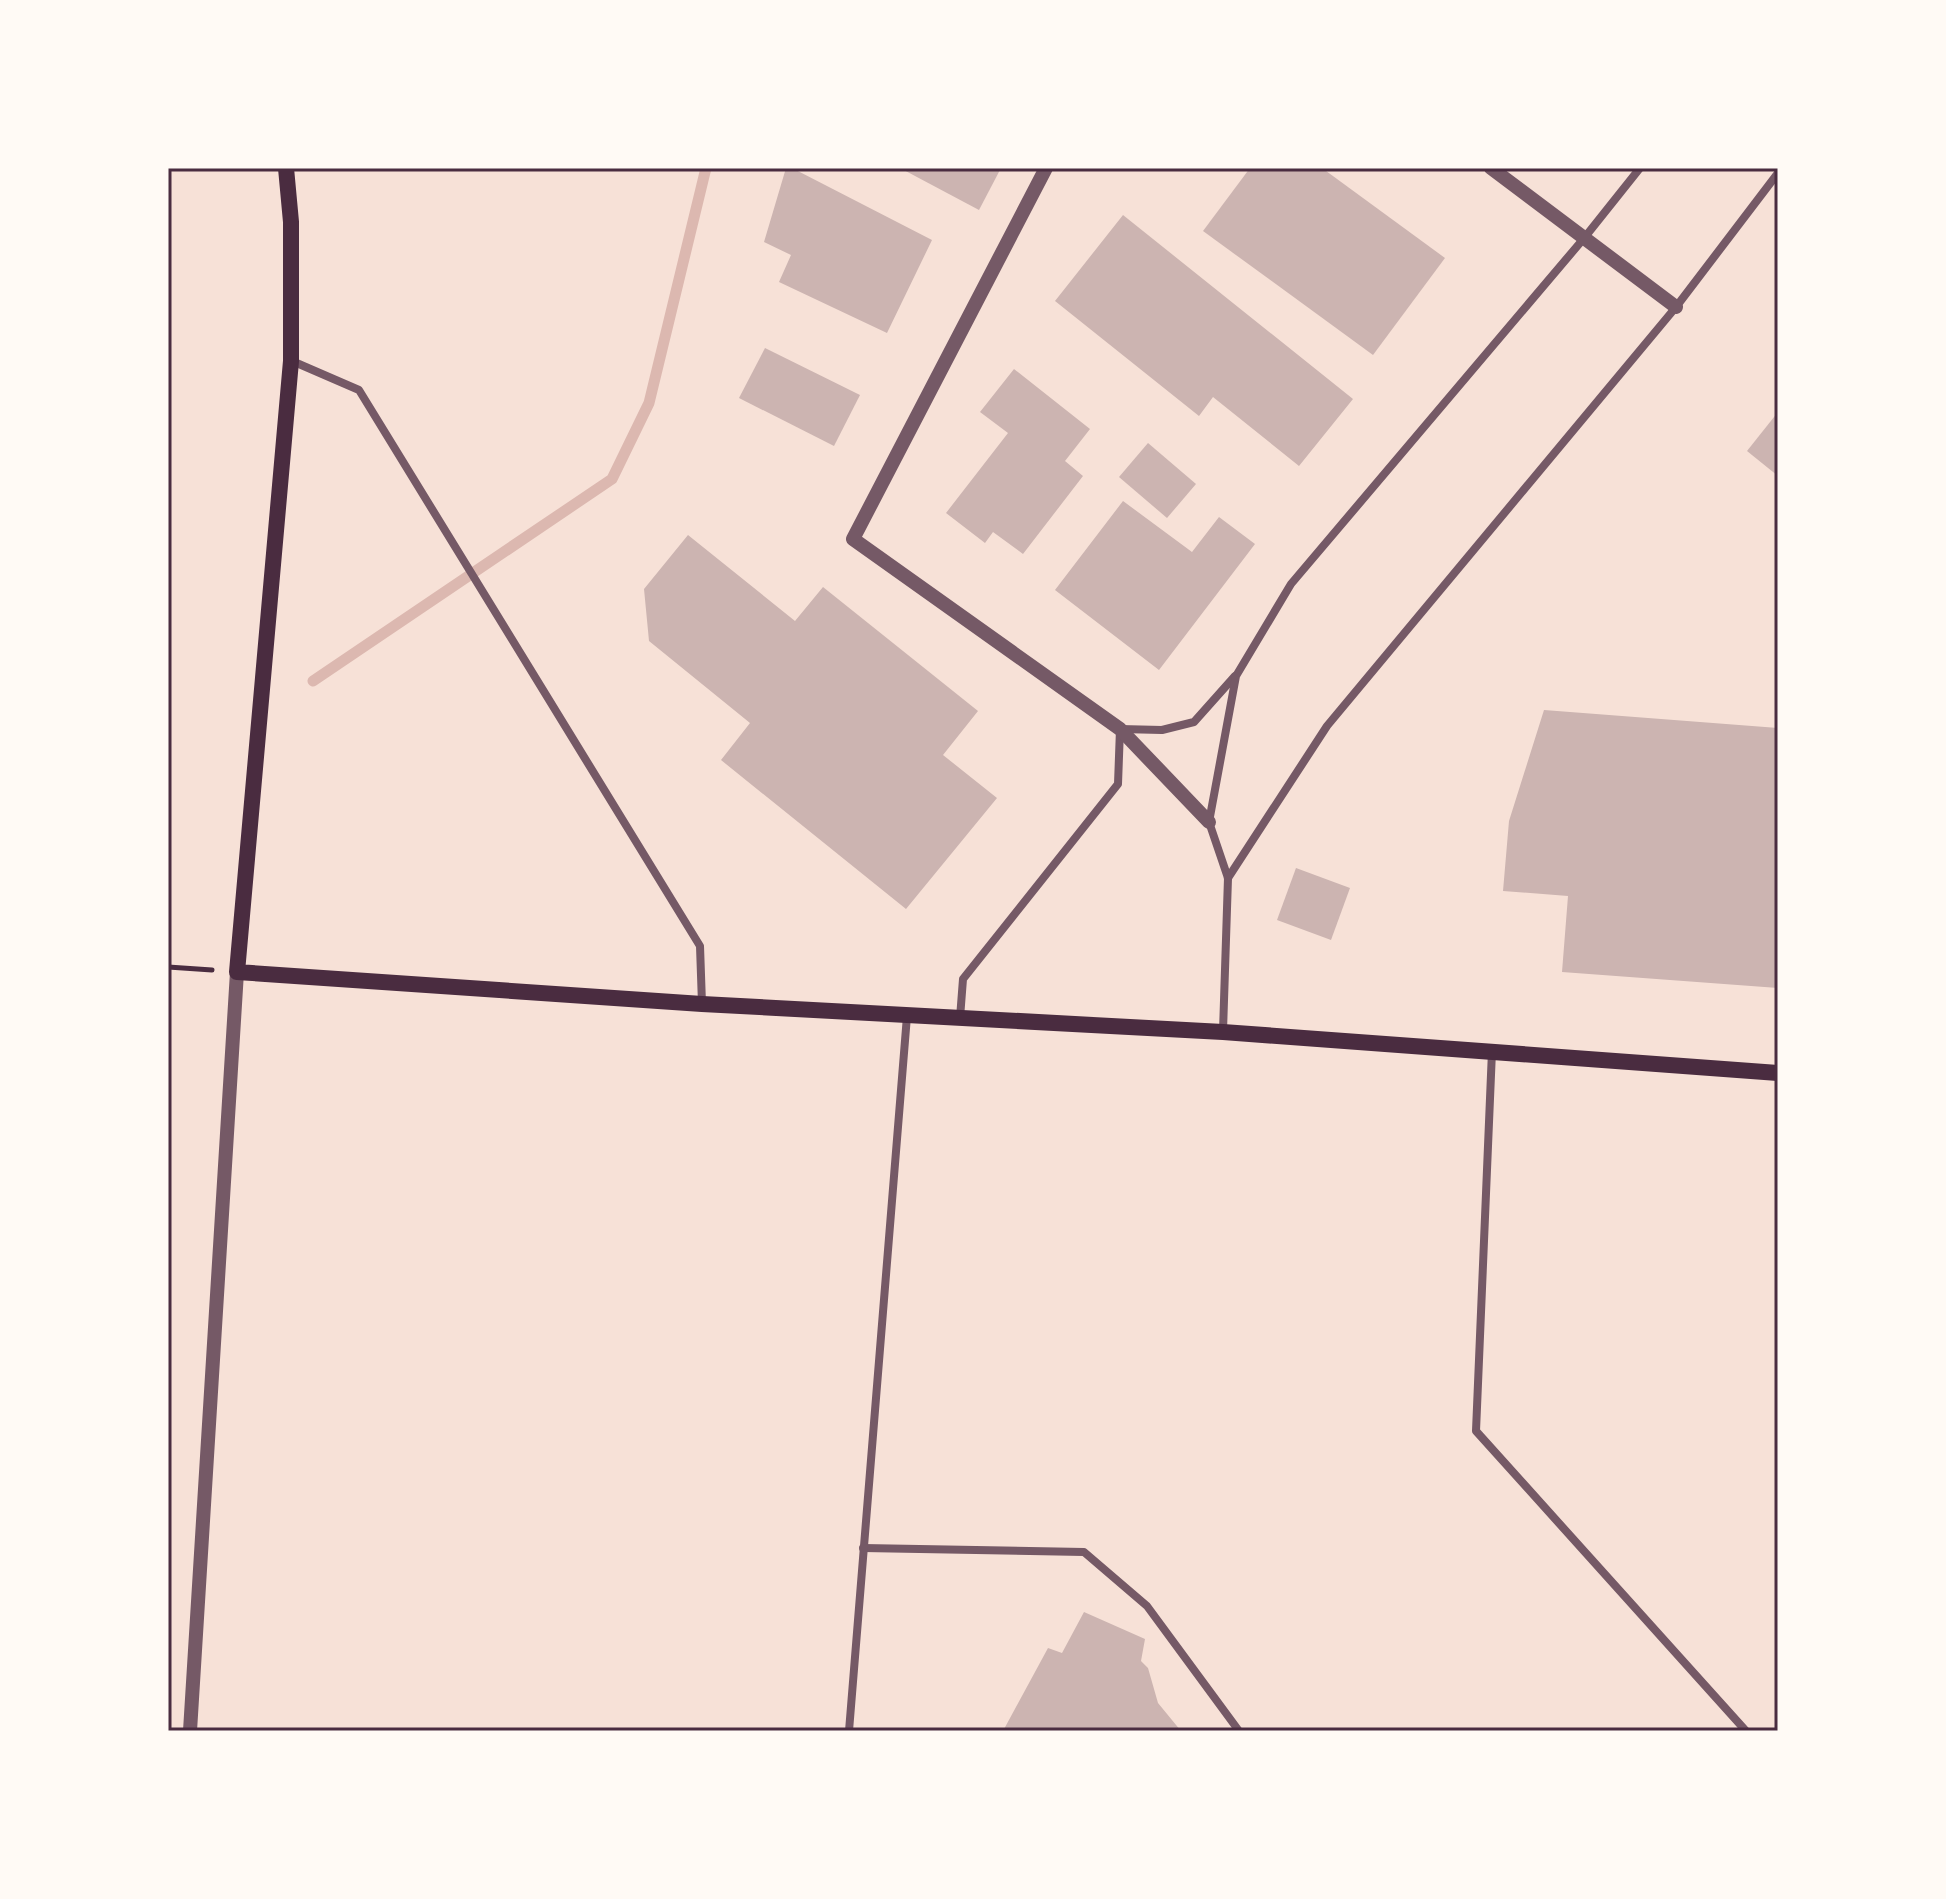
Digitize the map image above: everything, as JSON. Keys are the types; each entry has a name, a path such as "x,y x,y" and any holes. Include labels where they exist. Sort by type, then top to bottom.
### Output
{"main road":[{"path":"286,168 291,222 291,361 237,972 702,1004 1223,1032 1778,1073"}],"street":[{"path":"1046,168 853,539 1120,729 1209,822 1228,878 1223,1032"},
{"path":"1491,168 1676,307"},
{"path":"1120,729 1162,730 1194,722 1236,676 1291,584 1640,168"},
{"path":"1228,878 1327,726 1676,307 1778,173"},
{"path":"291,361 359,390 700,946 702,1004"},
{"path":"1209,822 1236,676"},
{"path":"960,1019 963,979 1118,784 1120,729"},
{"path":"190,1731 237,972"},
{"path":"849,1731 907,1016"},
{"path":"1492,1051 1476,1431 1746,1731"},
{"path":"863,1548 1084,1552 1147,1606 1239,1731"}],"path":[{"path":"168,967 237,972"}],"building":[{"path":"786,168 792,168 932,240 887,333 779,282 791,255 764,242"},
{"path":"900,168 1001,168 979,210"},
{"path":"1250,168 1322,168 1445,258 1373,355 1203,231"},
{"path":"1123,215 1353,399 1299,466 1213,397 1199,416 1055,301"},
{"path":"765,348 860,395 834,446 739,398"},
{"path":"1014,369 1090,429 1065,461 1083,476 1023,554 993,532 985,543 946,513 1008,433 980,412"},
{"path":"1778,412 1778,476 1747,451"},
{"path":"1148,443 1196,484 1167,518 1119,477"},
{"path":"1123,501 1192,552 1219,517 1255,544 1159,670 1055,590"},
{"path":"688,535 795,621 823,587 978,711 943,755 997,798 906,909 721,760 750,723 649,641 644,589"},
{"path":"1544,710 1778,728 1778,988 1562,972 1568,896 1503,891 1509,821"},
{"path":"1296,868 1350,888 1331,940 1277,920"},
{"path":"1084,1612 1145,1639 1141,1661 1148,1668 1158,1703 1181,1731 1003,1731 1048,1648 1062,1653"}],"waterway":[{"path":"313,681 612,479 649,403 706,168"}]}
